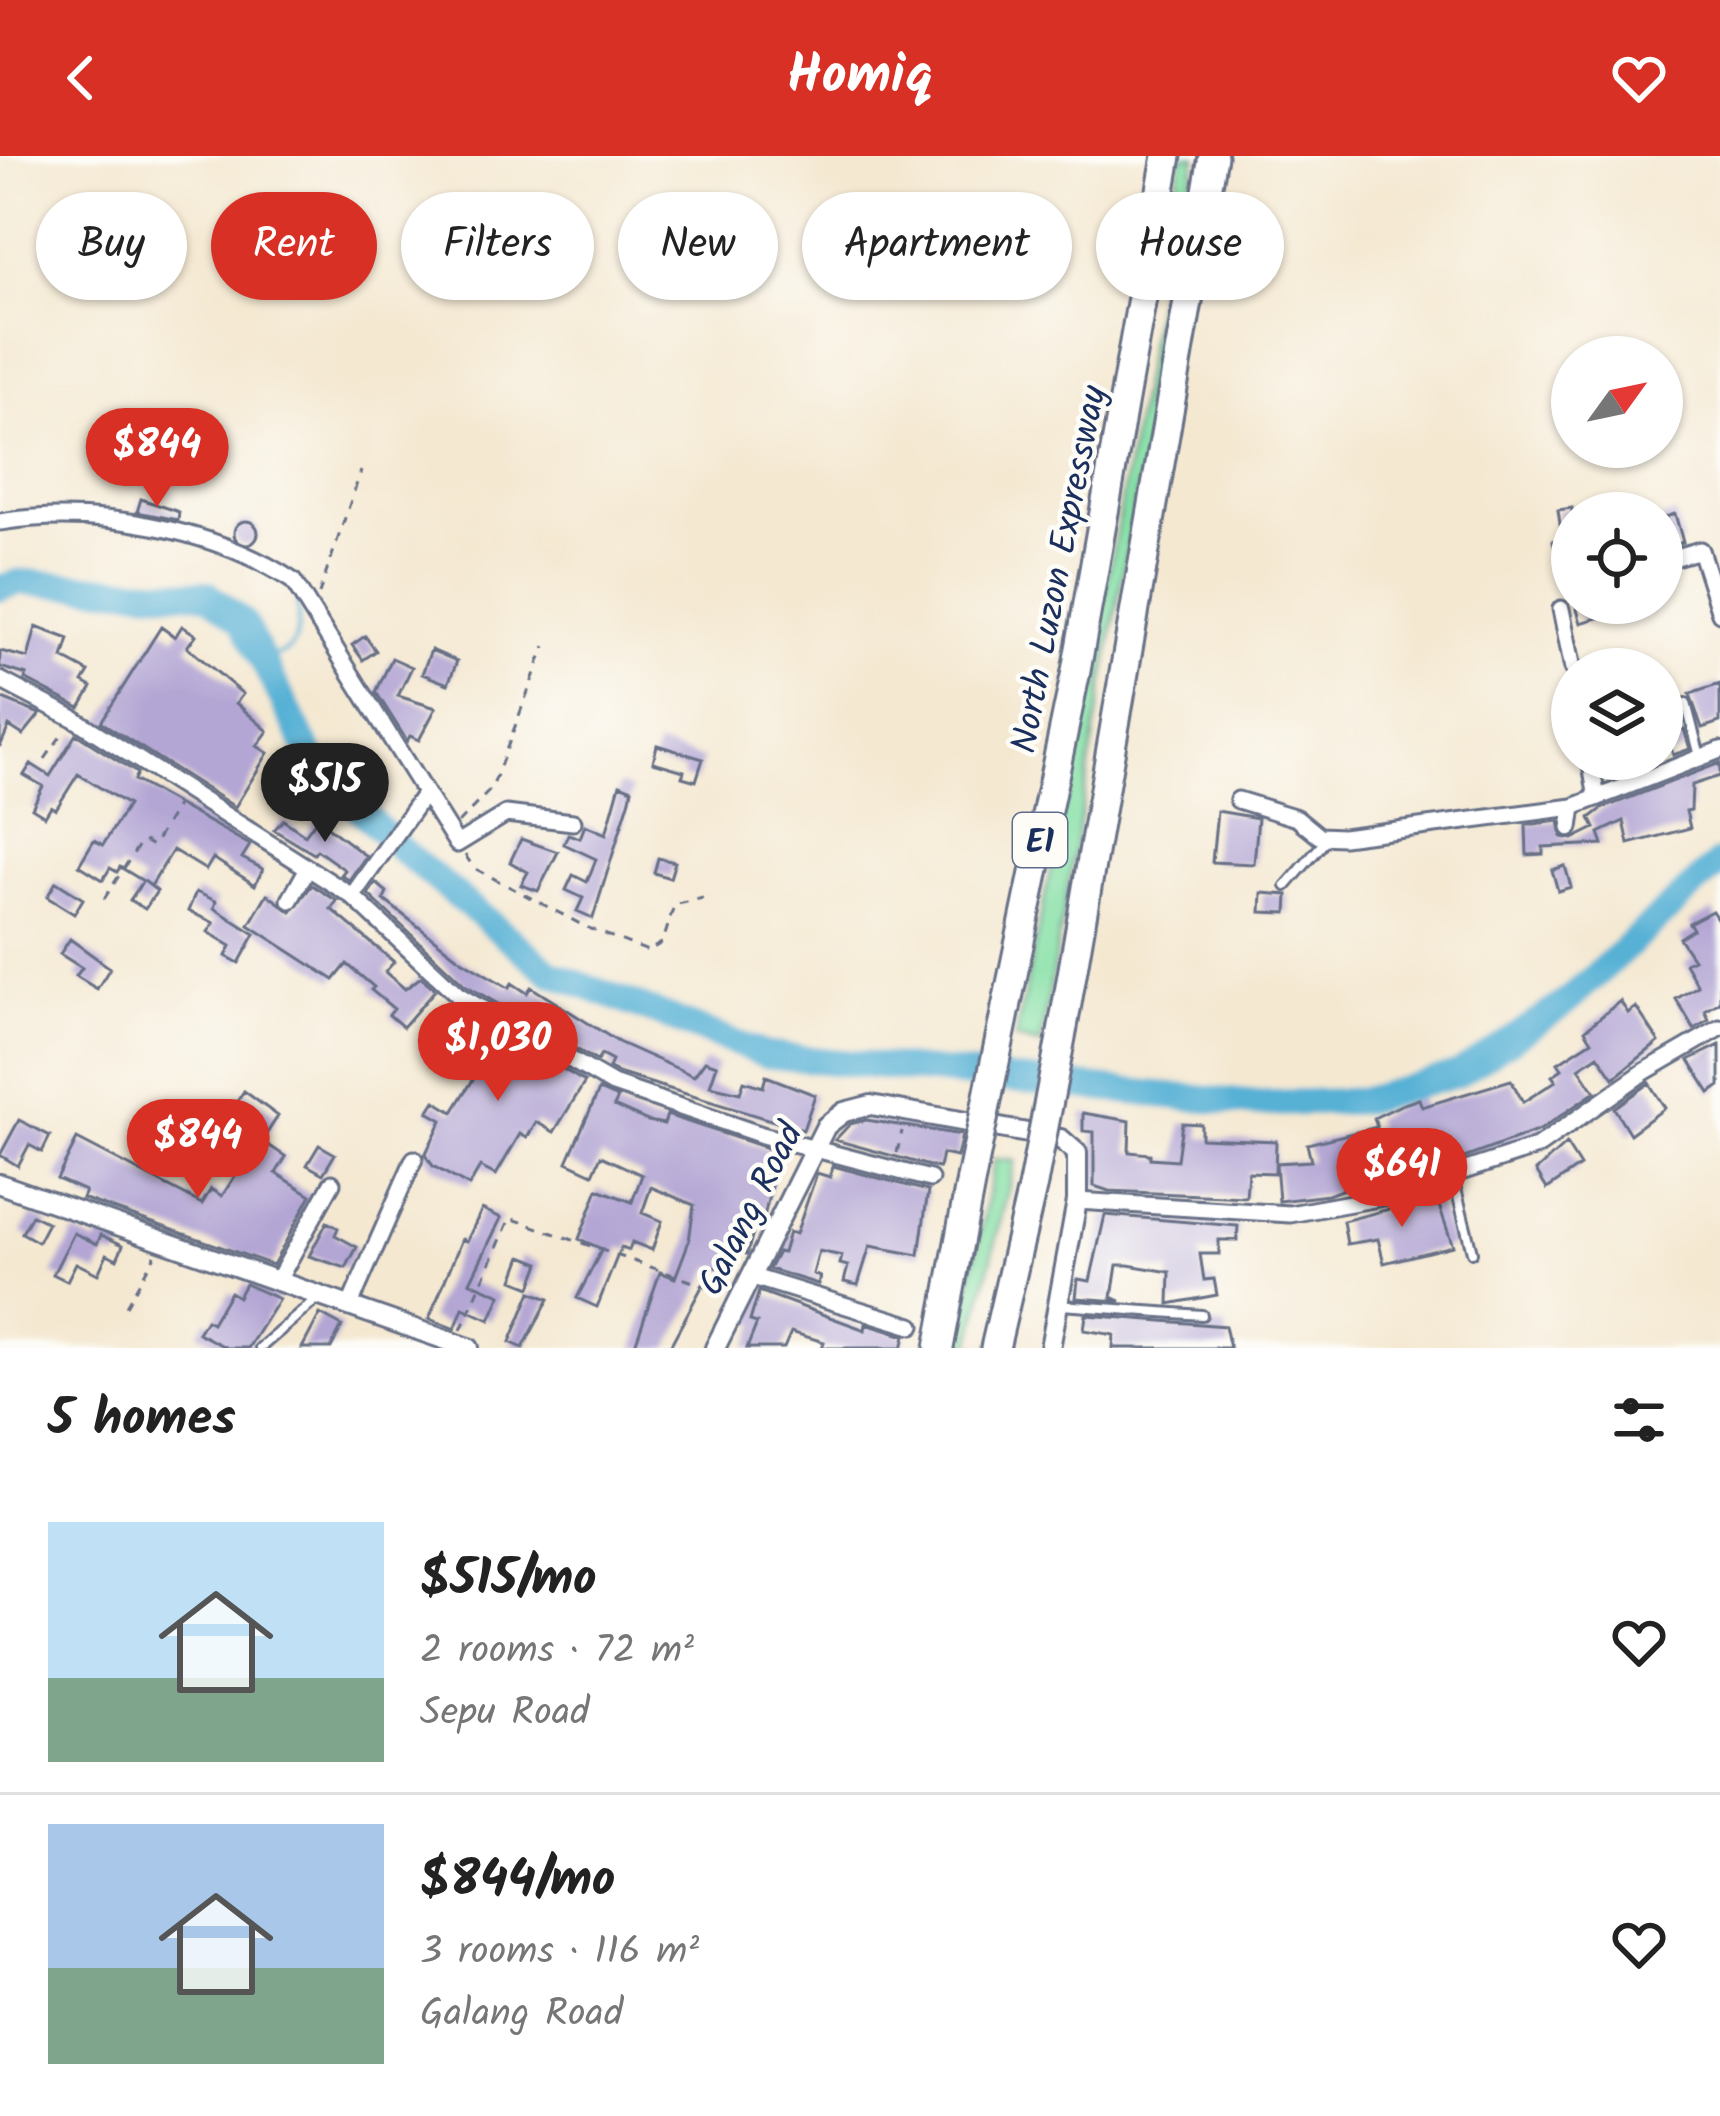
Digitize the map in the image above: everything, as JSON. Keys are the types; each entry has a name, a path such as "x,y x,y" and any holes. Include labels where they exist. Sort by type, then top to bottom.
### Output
{"highway":[{"name":"North Luzon Expressway","path":"940,1348 1076,671 1167,156"},
{"name":"E1","path":"995,1348 1063,1027 1213,156"}],"street":[{"path":"0,522 136,524 254,555 293,581 422,798 452,837 506,814 573,822"},
{"path":"1683,555 1700,550 1720,613"},
{"path":"0,680 73,718 185,794 352,896 458,995 613,1084 814,1149 930,1179"},
{"path":"1238,800 1297,818 1327,838 1573,807 1720,750"},
{"path":"1594,780 1597,798"},
{"path":"352,896 422,798"},
{"path":"1570,828 1573,807"},
{"path":"290,900 308,868"},
{"path":"1077,1201 1290,1214 1345,1207 1537,1147 1644,1072 1720,1028"},
{"name":"Galang Road","path":"715,1348 826,1126 856,1108 956,1118 1061,1139 1081,1165 1050,1348"},
{"path":"349,1306 414,1159"},
{"path":"277,1282 332,1183"},
{"path":"0,1184 349,1306 425,1340 462,1345"},
{"path":"753,1277 912,1326"}],"lane":[{"path":"1683,704 1700,755"},
{"path":"1286,886 1327,838"},
{"path":"1452,1176 1472,1252"},
{"path":"260,1348 318,1298"},
{"path":"1059,1305 1202,1315"}],"path":[{"path":"309,606 361,471"},
{"path":"545,646 493,788 452,837 474,868 586,927 648,951 662,941 674,905 703,898"},
{"path":"45,759 73,718"},
{"path":"104,899 142,840 152,846 185,794"},
{"path":"511,1071 530,1039"},
{"path":"893,1169 902,1132"},
{"path":"462,1345 510,1218 741,1299"},
{"path":"126,1306 162,1243"}],"green space":[{"path":"1182,156 1196,156 1190,192 1176,192"},
{"path":"1157,300 1171,300 1040,1045 1015,1039 1090,680"},
{"path":"995,1159 1015,1161 970,1348 957,1348"}],"building":[{"path":"141,499 179,512 178,520 137,512"},
{"path":"246,521 258,533 246,545 234,533"},
{"path":"182,626 196,635 187,647 243,694 236,703 268,731 257,746 268,753 235,807 101,722 161,627 175,637"},
{"path":"36,627 69,639 63,658 89,672 83,682 92,687 80,708 25,679 27,675 0,667 0,651 28,658"},
{"path":"365,636 376,651 363,660 352,645"},
{"path":"431,650 457,661 448,684 422,674"},
{"path":"392,658 412,667 398,696 436,708 419,740 410,736 407,741 376,692"},
{"path":"1720,684 1720,722 1702,728 1690,694"},
{"path":"0,698 40,714 23,735 9,726 0,747"},
{"path":"76,734 137,773 134,780 250,845 242,858 263,869 255,885 213,858 206,870 173,850 151,886 144,881 157,891 145,909 130,900 143,881 120,867 117,872 110,868 103,880 79,865 94,840 103,845 128,805 78,774 56,809 51,806 45,816 32,808 43,786 24,775 31,764 50,776"},
{"path":"657,745 703,759 696,781 682,777 684,771 653,762"},
{"path":"1720,763 1720,776 1692,785 1691,810 1686,811 1690,828 1629,844 1624,821 1599,833 1603,844 1543,847 1543,854 1527,855 1526,825 1559,821 1562,837 1573,839 1595,828 1590,818 1603,808"},
{"path":"620,784 632,789 630,799 593,918 577,911 583,898 566,890 573,875 587,882 596,859 564,844 568,834 580,838 585,825 606,834"},
{"path":"1217,811 1258,818 1254,864 1212,862"},
{"path":"317,819 366,856 349,880 341,875 345,870 317,850 314,854 274,830 283,820 305,835"},
{"path":"521,839 558,852 538,891 521,885 528,872 510,862"},
{"path":"658,858 675,862 670,878 654,873"},
{"path":"1565,866 1571,887 1558,891 1552,870"},
{"path":"56,882 83,899 74,914 47,897"},
{"path":"376,883 387,892 384,900 460,959 509,988 512,983 527,993 531,987 618,1042 694,1076 705,1061 717,1065 710,1086 740,1093 744,1081 763,1087 766,1076 815,1095 803,1130 618,1073 609,1068 612,1061 601,1055 597,1061 465,985 368,894"},
{"path":"312,885 337,901 331,909 394,962 385,972 405,989 421,977 435,990 403,1027 389,1015 394,1009 347,964 334,980 249,925 267,894 291,912"},
{"path":"196,892 216,901 214,908 255,934 239,963 226,956 231,946 208,932 214,923 188,911"},
{"path":"1262,893 1288,895 1287,913 1261,912"},
{"path":"1712,911 1720,923 1720,1002 1705,1011 1709,1020 1694,1029 1676,999 1698,986 1685,963 1693,959 1679,938 1693,929 1689,923"},
{"path":"70,939 110,968 97,989 76,976 82,968 60,954"},
{"path":"1620,1001 1628,1013 1636,1007 1659,1042 1614,1078 1598,1055 1579,1068 1595,1092 1540,1130 1456,1161 1455,1156 1402,1173 1400,1168 1328,1195 1279,1201 1276,1163 1311,1161 1307,1144 1377,1127 1374,1118 1401,1105 1419,1099 1422,1107 1511,1080 1523,1102 1556,1081 1552,1076 1562,1069 1558,1063 1592,1041 1585,1030"},
{"path":"478,1020 585,1082 554,1132 536,1122 527,1138 520,1134 496,1175 480,1167 469,1186 433,1166 425,1155 442,1120 428,1112 435,1101 453,1112 476,1075 455,1063"},
{"path":"1720,1045 1720,1086 1710,1093 1689,1060"},
{"path":"1649,1083 1665,1108 1630,1134 1614,1108"},
{"path":"599,1090 618,1098 614,1106 648,1121 664,1124 667,1115 779,1152 764,1217 758,1215 747,1254 738,1251 730,1272 713,1266 669,1348 634,1348 660,1272 675,1278 689,1241 694,1205 651,1187 642,1213 662,1221 652,1250 632,1242 629,1250 621,1247 597,1307 577,1298 602,1249 579,1239 598,1189 632,1202 642,1175 601,1156 593,1174 567,1162"},
{"path":"244,1091 278,1116 265,1136 232,1110"},
{"path":"1083,1113 1130,1121 1129,1152 1150,1154 1150,1158 1177,1160 1182,1123 1201,1124 1201,1138 1276,1141 1275,1173 1248,1172 1246,1197 1109,1191 1094,1186 1094,1132 1083,1131"},
{"path":"19,1120 50,1136 42,1152 29,1145 18,1166 0,1155"},
{"path":"866,1120 962,1135 957,1157 942,1154 939,1168 835,1140 850,1124"},
{"path":"77,1139 202,1204 211,1189 222,1196 246,1159 256,1160 267,1144 286,1157 276,1173 311,1195 273,1265 82,1198 85,1191 57,1179"},
{"path":"1566,1144 1580,1166 1547,1189 1536,1171"},
{"path":"319,1145 335,1154 323,1174 307,1165"},
{"path":"833,1166 928,1191 919,1255 870,1246 858,1285 844,1282 848,1266 840,1264 842,1256 819,1251 813,1274 820,1277 818,1284 769,1269 778,1252 783,1253 789,1232 796,1234 817,1173 830,1177"},
{"path":"1436,1197 1453,1246 1384,1263 1378,1239 1347,1244 1343,1221"},
{"path":"482,1209 501,1218 470,1282 501,1295 490,1320 463,1308 455,1329 429,1319 462,1239 467,1241"},
{"path":"32,1215 48,1223 38,1242 22,1233"},
{"path":"1105,1215 1238,1226 1237,1240 1219,1240 1219,1254 1200,1254 1204,1280 1214,1279 1217,1295 1169,1304 1170,1272 1117,1265 1112,1297 1121,1301 1076,1298 1078,1279 1090,1281"},
{"path":"327,1222 338,1228 335,1235 357,1247 346,1268 309,1256"},
{"path":"74,1233 97,1244 101,1235 123,1245 117,1259 107,1254 98,1274 76,1263 67,1281 53,1274"},
{"path":"522,1256 540,1263 531,1287 513,1280"},
{"path":"245,1284 279,1299 248,1348 227,1348 198,1333 206,1320 212,1323 230,1292 238,1297"},
{"path":"759,1291 865,1330 866,1324 905,1336 902,1348 822,1348 824,1342 791,1332 784,1348 747,1348 757,1323 750,1321"},
{"path":"531,1292 549,1299 523,1348 510,1342"},
{"path":"320,1314 342,1326 331,1348 302,1348"},
{"path":"1086,1315 1225,1326 1230,1348 1113,1348 1114,1335 1084,1330"}],"waterway":[{"path":"0,588 19,582 208,594 243,622 318,769 401,850 551,973 766,1055 1254,1104 1361,1101 1458,1074 1564,1004 1720,862"},
{"path":"261,656 274,656 291,647 297,630 297,597"}]}
